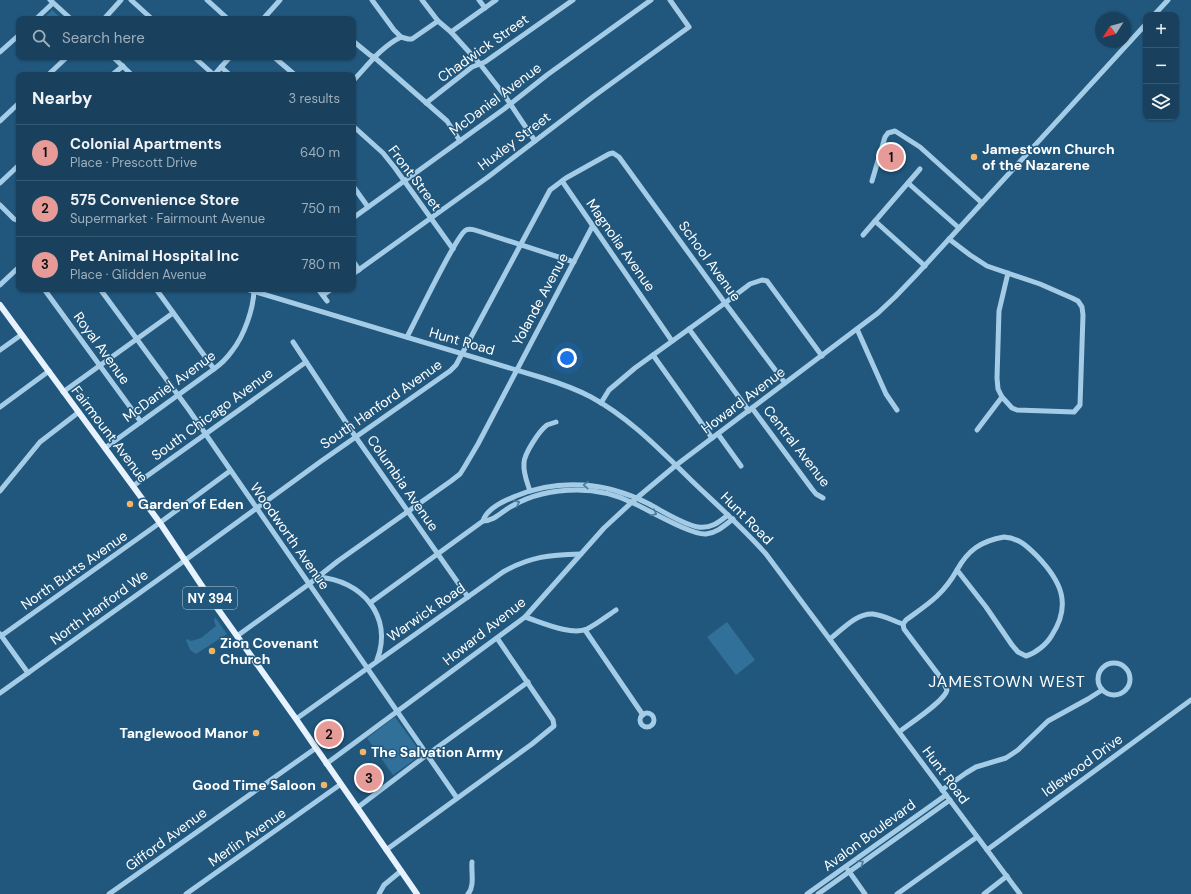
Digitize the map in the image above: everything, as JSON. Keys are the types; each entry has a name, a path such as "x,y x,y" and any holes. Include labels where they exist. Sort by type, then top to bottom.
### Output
{"main road":[{"name":"Fairmount Avenue","path":"0,305 160,523 184,560 417,894"}],"street":[{"path":"107,16 121,0"},
{"path":"131,0 149,16"},
{"path":"207,0 225,16"},
{"path":"372,0 401,37 412,39 438,21"},
{"path":"422,0 438,21 451,32 480,64 511,104 535,140"},
{"path":"479,0 484,8"},
{"path":"451,32 496,0"},
{"name":"Chadwick Street","path":"426,103 472,67 485,62 573,0"},
{"name":"McDaniel Avenue","path":"356,216 511,104 559,65 651,0"},
{"name":"Huxley Street","path":"356,272 689,27 670,0"},
{"path":"1157,12 1168,0"},
{"path":"39,16 52,1 68,16"},
{"path":"266,16 278,1"},
{"name":"Howard Avenue","path":"326,764 525,617 604,528 632,502 712,438 857,329 895,297 1143,27"},
{"path":"0,52 16,37"},
{"path":"356,78 374,57 392,42 401,37"},
{"path":"356,43 374,57 447,121 460,141"},
{"path":"51,72 64,60"},
{"path":"116,60 129,72"},
{"path":"197,60 211,72"},
{"path":"217,72 227,60"},
{"path":"278,60 292,72"},
{"path":"116,72 123,66"},
{"path":"221,67 227,72"},
{"path":"0,121 16,106"},
{"name":"Front Street","path":"356,129 383,153 453,249"},
{"path":"872,181 885,137 888,133 895,131 920,147 982,203"},
{"name":"School Avenue","path":"562,181 609,154 616,154 725,303 786,383"},
{"path":"0,183 16,168"},
{"path":"863,235 920,169"},
{"name":"South Hanford Avenue","path":"184,560 356,436 450,371 456,365 546,196 550,190 562,181"},
{"name":"Magnolia Avenue","path":"562,181 592,227 672,341"},
{"path":"908,183 959,228"},
{"path":"356,190 368,207"},
{"path":"0,205 16,220"},
{"path":"875,221 924,266"},
{"name":"Yolande Avenue","path":"237,636 460,474 478,444 592,227"},
{"path":"407,337 453,249 462,233 466,230 471,229 574,262"},
{"path":"949,238 980,262 1040,284 1080,303 1083,315 1080,405 1077,410 1072,413 1018,410 1012,408 1002,396 998,386 999,311 1008,273"},
{"path":"356,266 359,270"},
{"path":"0,285 16,270"},
{"path":"601,403 609,390 653,355 750,284 758,280 764,280 767,282 822,356"},
{"name":"Royal Avenue","path":"46,292 141,422"},
{"name":"Woodworth Avenue","path":"102,292 178,395 457,798"},
{"path":"158,292 214,369"},
{"name":"McDaniel Avenue","path":"105,448 214,369 232,353 241,336 250,312 254,292"},
{"name":"Hunt Road","path":"260,292 574,388 601,403 631,425 733,519 766,554 1020,894"},
{"path":"320,292 327,301"},
{"path":"323,295 328,292"},
{"path":"63,392 173,313"},
{"name":"Central Avenue","path":"689,329 812,489 816,494 823,498"},
{"path":"857,329 886,394 897,410"},
{"path":"0,350 21,334"},
{"name":"Columbia Avenue","path":"293,342 407,512 468,597"},
{"path":"653,355 712,438"},
{"name":"South Chicago Avenue","path":"133,486 306,362"},
{"path":"0,407 49,372"},
{"path":"977,430 1002,396"},
{"path":"0,491 40,442 79,412"},
{"path":"530,491 524,468 526,455 532,444 546,426 556,422"},
{"path":"718,434 741,466"},
{"name":"North Butts Avenue","path":"1,635 160,523 230,471"},
{"path":"370,603 483,521 485,515 500,504 530,491 553,486 582,484 603,487 637,498 687,523 699,527 709,527 714,525 728,515"},
{"path":"483,521 490,521 519,502 532,497 562,490 602,492 632,502 689,530 701,533 713,532 733,519"},
{"path":"903,624 906,620 939,596 949,583 964,558 969,553 986,542 1004,537 1018,540 1023,543 1048,567 1055,576 1061,591 1063,604 1059,623 1050,639 1039,649 1029,655 1022,655 1012,645 986,607 957,570"},
{"name":"Warwick Road","path":"296,719 503,572 518,564 543,556 581,554"},
{"name":"North Hanford We","path":"0,693 184,560"},
{"path":"318,577 339,580 353,587 370,603 378,616 381,628 381,647 377,661"},
{"path":"525,617 561,628 577,631 585,630 616,610"},
{"path":"830,639 854,620 866,614 874,614 903,624"},
{"path":"899,732 945,696 947,690 941,678 904,629 903,624"},
{"path":"585,630 643,715"},
{"path":"1,635 28,673"},
{"path":"386,850 552,729 554,725 553,720 497,638"},
{"path":"1114,663 1119,664 1127,670 1130,680 1122,693 1111,694 1102,690 1098,680 1104,666 1114,663"},
{"path":"356,808 528,682"},
{"name":"Avalon Boulevard","path":"818,894 966,773 976,767 1006,758 1018,750 1048,721 1102,690"},
{"name":"Idlewood Drive","path":"987,850 1191,700"},
{"name":"Gifford Avenue","path":"109,894 316,748"},
{"name":"Merlin Avenue","path":"186,894 341,784"},
{"name":"Avalon Boulevard","path":"807,894 950,800"},
{"path":"897,894 977,837"},
{"path":"468,894 471,889 472,862"},
{"path":"847,869 865,894"},
{"path":"379,894 384,885 401,870"},
{"path":"984,894 1007,876"}],"shaded area":[{"path":"52,10 59,16 46,16"},
{"path":"215,617 227,634 196,654 190,650 186,640 191,641 201,638 216,626 214,621"},
{"path":"727,622 755,660 736,675 707,637"},
{"path":"395,717 421,753 418,757 393,775 367,738"}],"place":[{"name":"Colonial Apartments","path":"891,157"},
{"name":"Jamestown Church of the Nazarene","path":"974,157"},
{"name":"Garden of Eden","path":"130,504"},
{"name":"Zion Covenant Church","path":"212,651"},
{"name":"Tanglewood Manor","path":"256,733"},
{"name":"575 Convenience Store","path":"329,734"},
{"name":"The Salvation Army","path":"363,752"},
{"name":"Pet Animal Hospital Inc","path":"369,778"},
{"name":"Good Time Saloon","path":"324,785"}],"district":[{"name":"JAMESTOWN WEST","path":"1007,681"}]}
